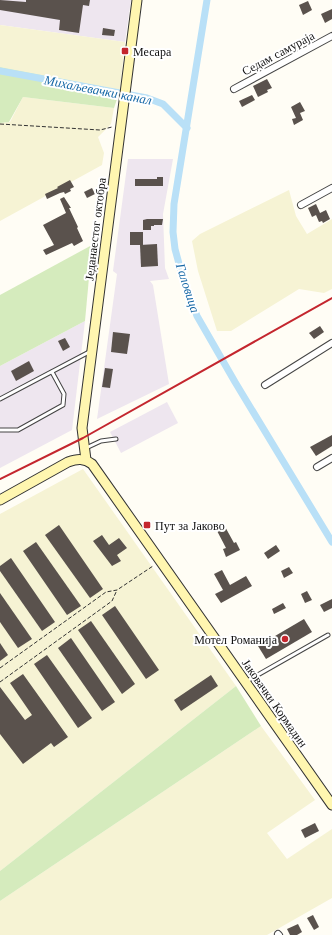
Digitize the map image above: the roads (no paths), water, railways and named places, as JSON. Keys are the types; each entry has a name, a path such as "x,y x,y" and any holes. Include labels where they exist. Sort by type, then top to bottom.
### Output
{"main road":[{"name":"Једанаестог октобра","path":"86,460 82,428 137,0"},
{"path":"0,500 68,462 76,459 86,460"},
{"name":"Јаковачки Кормадин","path":"86,460 94,468 332,805"}],"street":[{"name":"Седам самураја","path":"234,89 332,36"},
{"path":"300,205 332,188"},
{"path":"265,386 332,343"},
{"path":"317,467 332,458"}],"lane":[{"path":"0,400 92,350"},
{"path":"0,430 18,430 62,405 64,394 52,372"},
{"path":"84,449 101,441 116,439"},
{"path":"246,682 328,634"}],"waterway":[{"name":"Галовица","path":"207,0 174,204 173,232 175,249 184,282 197,316 235,382 332,542"},
{"name":"Михаљевачки канал","path":"0,71 147,98 163,104 187,128"}],"railway":[{"path":"0,479 83,438 332,298"}],"place":[{"name":"Месара","path":"125,51"},
{"name":"Пут за Јаково","path":"147,525"},
{"name":"Мотел Романија","path":"285,639"}]}
